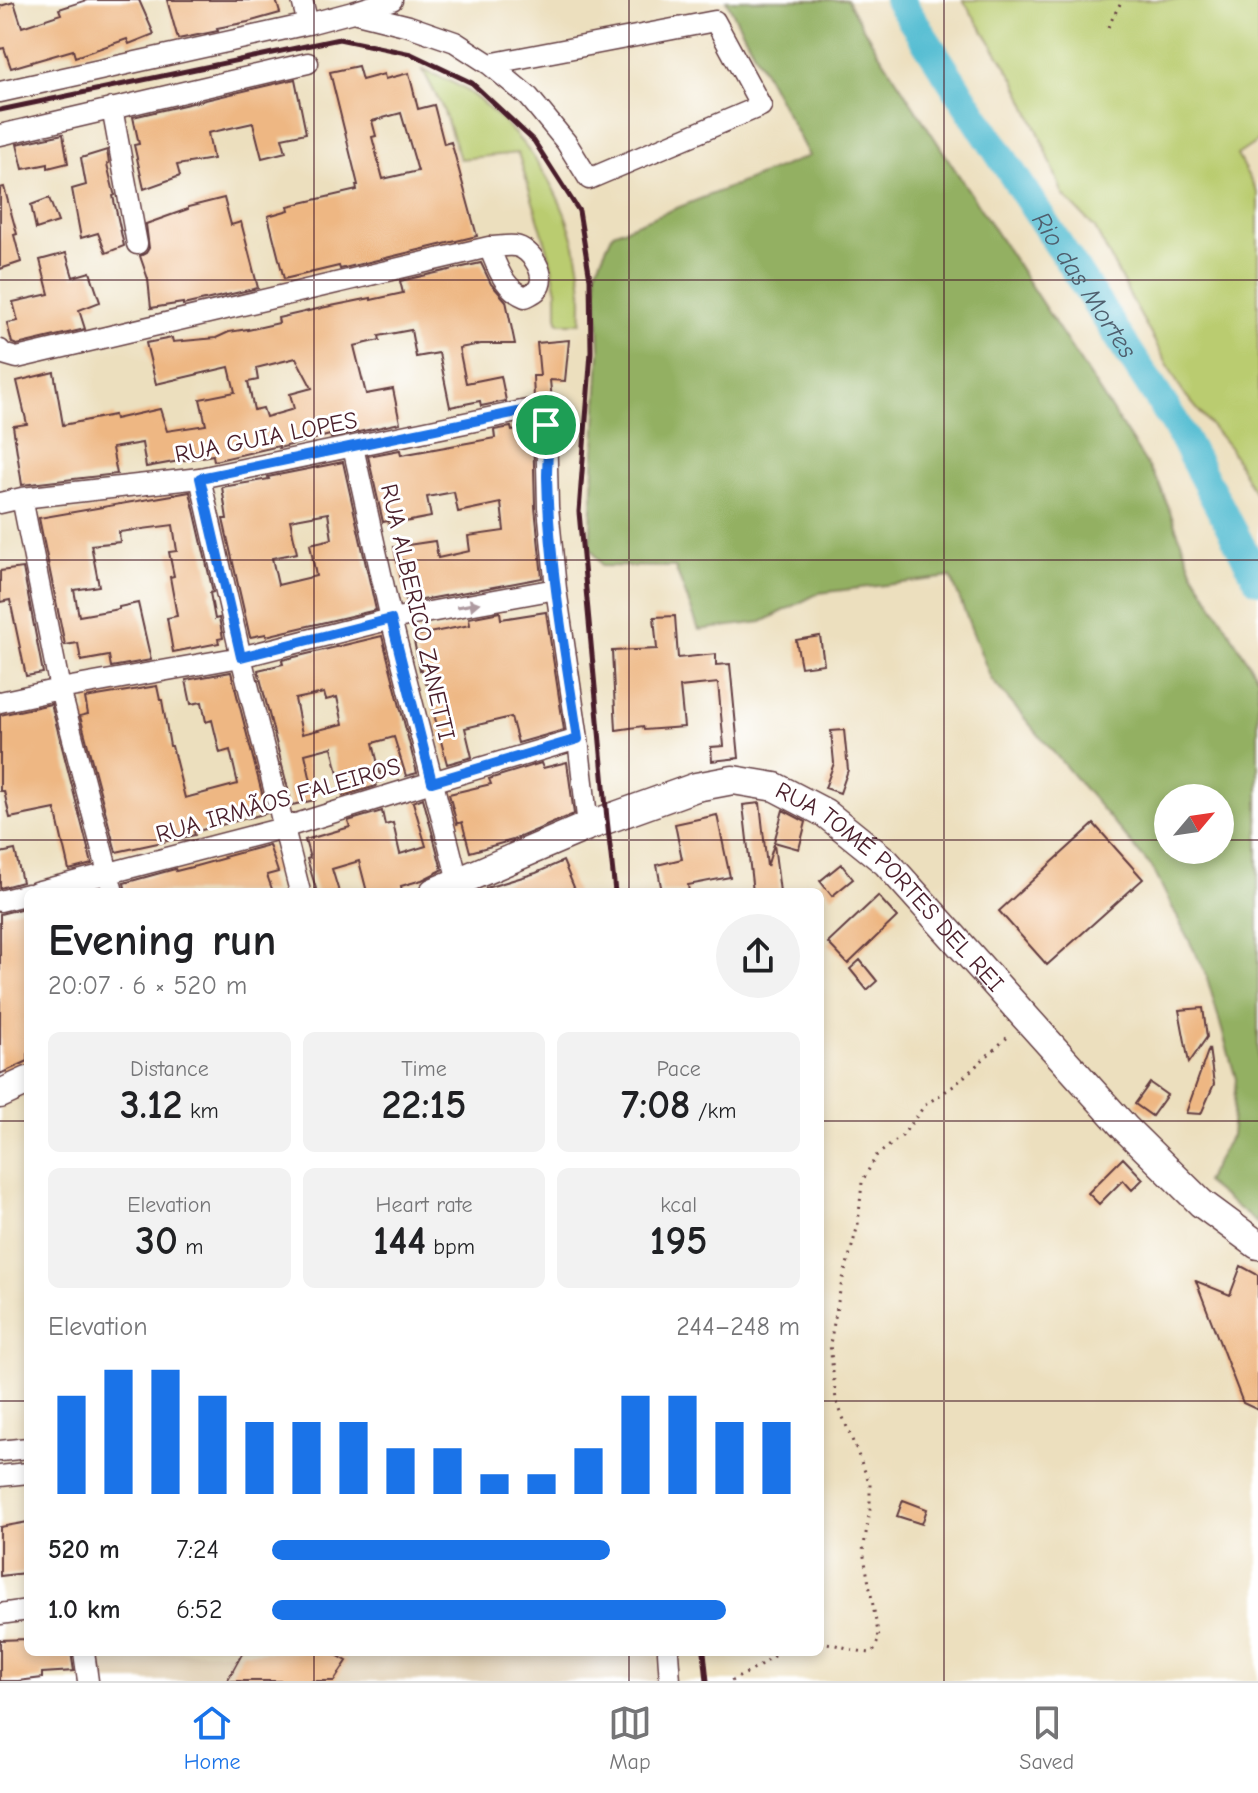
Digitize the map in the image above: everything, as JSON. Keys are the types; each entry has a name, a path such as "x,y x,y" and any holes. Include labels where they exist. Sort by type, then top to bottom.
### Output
{"main road":[{"name":"RUA TOMÉ PORTES DEL REI","path":"446,886 588,826 696,787 733,780 775,787 825,813 886,862 1126,1129 1201,1203 1258,1245"},
{"path":"0,1094 24,1083"}],"street":[{"path":"302,0 308,24"},
{"path":"0,92 308,24 392,0"},
{"path":"353,12 455,42 489,64 529,97 566,142 589,179 761,106 715,21 489,64"},
{"path":"0,135 308,63"},
{"path":"112,108 137,244"},
{"path":"1,352 17,358 489,247"},
{"name":"RUA GUIA LOPES","path":"0,503 200,478 527,410 539,411 546,425 548,507 556,589"},
{"name":"RUA ALBERICO ZANETTI","path":"353,447 391,619 432,782 446,886"},
{"path":"200,478 299,888"},
{"path":"22,498 60,689 111,883"},
{"path":"0,702 241,657 391,619 556,589 588,826"},
{"name":"RUA IRMÃOS FALEIROS","path":"69,888 111,883 578,739"},
{"path":"0,901 24,895"},
{"path":"0,1451 24,1448"},
{"path":"0,1476 24,1473"},
{"path":"0,1614 24,1611"},
{"path":"85,1656 88,1681"},
{"path":"668,1656 670,1681"}],"path":[{"path":"1108,27 1122,0"},
{"path":"824,1642 873,1653 879,1638 863,1551 870,1510 870,1484 836,1400 830,1344 841,1286 858,1225 862,1182 876,1156 902,1136 925,1105 955,1085 1027,1019"},
{"path":"731,1681 774,1656"}],"shaded area":[{"path":"85,1656 658,1656 660,1681 88,1681"}],"green space":[{"path":"726,0 847,0 1159,483 1193,572 1258,678 1258,1224 1205,1182 1231,1136 1236,1079 1206,974 1153,869 991,679 951,577 819,593 762,622 699,630 675,567 602,566 590,547 600,349 596,270 613,233 809,156"},
{"path":"963,0 1258,0 1258,141 1237,155 1258,194 1258,499 1229,447 1182,391 1095,228 1063,195 1015,80"},
{"path":"423,70 457,85 482,102 523,143 554,189 574,240 582,295 581,323 559,323 557,291 549,254 518,153 460,159 443,109"}],"building":[{"path":"87,0 139,0 154,34 129,44 127,39 75,57 73,50 11,68 4,48 0,49 0,6 14,2 22,27 61,14 59,9"},
{"path":"167,0 276,0 280,13 178,39"},
{"path":"358,66 362,80 384,74 385,79 409,73 418,109 434,105 444,144 451,142 477,236 340,269 339,266 284,279 268,216 289,210 288,206 357,190 330,72","holes":["401,113 418,171 383,179 372,137 376,136 372,121"]},
{"path":"295,79 306,133 282,138 286,152 262,158 253,123 208,133 213,159 177,165 180,176 144,189 134,145 139,144 133,117"},
{"path":"63,134 68,163 23,169 17,144"},
{"path":"107,150 107,164 124,246 106,253 98,233 81,238 72,189 86,185 81,158"},
{"path":"4,187 21,262 0,269 0,188"},
{"path":"49,198 58,222 36,229 31,205"},
{"path":"224,198 231,225 241,222 258,288 183,305 151,308 148,279 140,256 149,248 146,224 188,207"},
{"path":"66,253 73,277 90,272 100,302 79,310 85,329 17,345 12,343 7,323 18,321 13,302 49,294 40,260"},
{"path":"481,263 491,284 506,301 515,344 481,344 459,348 466,383 501,376 506,401 481,406 480,401 450,407 439,353 416,357 411,330 379,336 380,340 354,346 366,394 393,389 400,423 214,461 213,455 146,467 142,443 112,448 117,474 22,485 13,426 27,424 17,381 54,372 63,425 114,415 115,419 160,409 167,431 206,425 200,399 235,392 229,367 156,384 146,343 172,338 173,342 216,338 229,332 279,323 278,318 403,293 400,281","holes":["296,358 312,388 290,394 294,409 266,417 263,408 254,410 248,382 258,380 256,368"]},
{"path":"569,340 565,381 550,380 552,401 534,398 533,376 540,376 537,343"},
{"path":"511,427 512,431 533,428 535,507 542,578 406,603 394,547 435,541 438,558 470,551 468,536 504,531 501,503 458,512 454,492 427,497 431,517 389,525 388,521 383,522 368,456 400,450 401,455 495,438 494,430"},
{"path":"343,462 376,610 250,637 223,519 227,519 222,487","holes":["328,513 332,539 310,544 316,576 278,585 272,558 297,553 290,520"]},
{"path":"190,492 213,592 210,593 215,619 219,618 223,638 218,639 219,643 173,652 167,618 177,616 170,577 174,576 169,552 177,551 173,525 119,532 120,542 91,545 99,586 74,590 79,616 138,603 151,660 111,667 109,656 81,661 78,643 65,645 39,518"},
{"path":"23,568 43,673 26,676 10,600 0,602 0,571"},
{"path":"500,612 501,619 546,612 564,730 518,743 511,717 465,728 472,757 447,764 429,684 426,684 420,670 413,636 470,625 469,618"},
{"path":"675,616 678,658 716,654 716,665 730,664 739,758 712,761 711,747 724,746 718,683 680,687 684,727 644,730 643,726 616,730 612,651 657,649 654,617"},
{"path":"382,636 417,773 406,776 394,737 373,743 382,781 375,783 376,786 343,796 332,747 305,754 315,800 292,805 258,670 283,664 282,660","holes":["324,693 326,700 337,697 343,724 302,734 295,699"]},
{"path":"820,636 824,664 801,667 796,640"},
{"path":"231,672 267,813 194,832 195,835 116,852 80,716 88,714 85,698 157,686 185,798 238,784 230,750 220,753 212,720 206,722 202,702 191,704 186,680"},
{"path":"51,704 92,864 69,870 55,809 10,818 4,791 0,791 0,715"},
{"path":"844,730 848,770 840,793 825,788 834,763 831,731"},
{"path":"567,762 574,814 513,840 470,852 462,822 457,824 449,794 491,784 489,779 541,763 543,768"},
{"path":"423,798 442,870 401,888 366,888 359,861 332,869 338,888 316,888 305,840 350,827 348,821 382,811 385,825 393,823 400,854 426,846 413,802"},
{"path":"760,803 767,867 774,844 780,888 753,888 743,805"},
{"path":"783,810 806,822 799,849 774,842"},
{"path":"717,815 730,877 688,885 688,888 661,888 657,865 682,859 675,824"},
{"path":"1094,824 1143,879 1047,965 999,911"},
{"path":"269,845 278,872 267,875 272,888 125,888 124,883"},
{"path":"15,850 22,882 0,888 0,853"},
{"path":"563,861 574,888 486,888"},
{"path":"841,864 853,879 832,896 820,881"},
{"path":"878,896 897,917 848,964 828,943"},
{"path":"24,908 24,1063 0,1074 0,914"},
{"path":"860,960 877,981 867,990 850,969"},
{"path":"1203,1008 1207,1037 1189,1063 1179,1010"},
{"path":"1209,1048 1214,1084 1201,1114 1186,1113"},
{"path":"1150,1083 1167,1095 1152,1116 1135,1104"},
{"path":"1123,1158 1143,1179 1132,1190 1123,1180 1099,1204 1088,1193"},
{"path":"1241,1266 1258,1275 1258,1410 1243,1403 1196,1281 1230,1295"},
{"path":"903,1500 927,1509 922,1524 897,1516"},
{"path":"24,1523 24,1573 0,1576 0,1527"},
{"path":"24,1639 24,1656 72,1656 74,1671 42,1673 42,1678 0,1681 0,1640"},
{"path":"241,1656 338,1656 347,1661 334,1681 227,1681"}],"waterway":[{"name":"Rio das Mortes","path":"899,0 1175,423 1258,579"}],"railway":[{"path":"0,110 339,39 411,54 472,83 534,141 579,211 590,279 591,352 579,512 615,888"},
{"path":"704,1656 707,1681"}],"route":[{"path":"527,410 539,411 546,425 548,507 556,589 578,739 432,782 391,619 241,657 200,478 527,410"}]}
